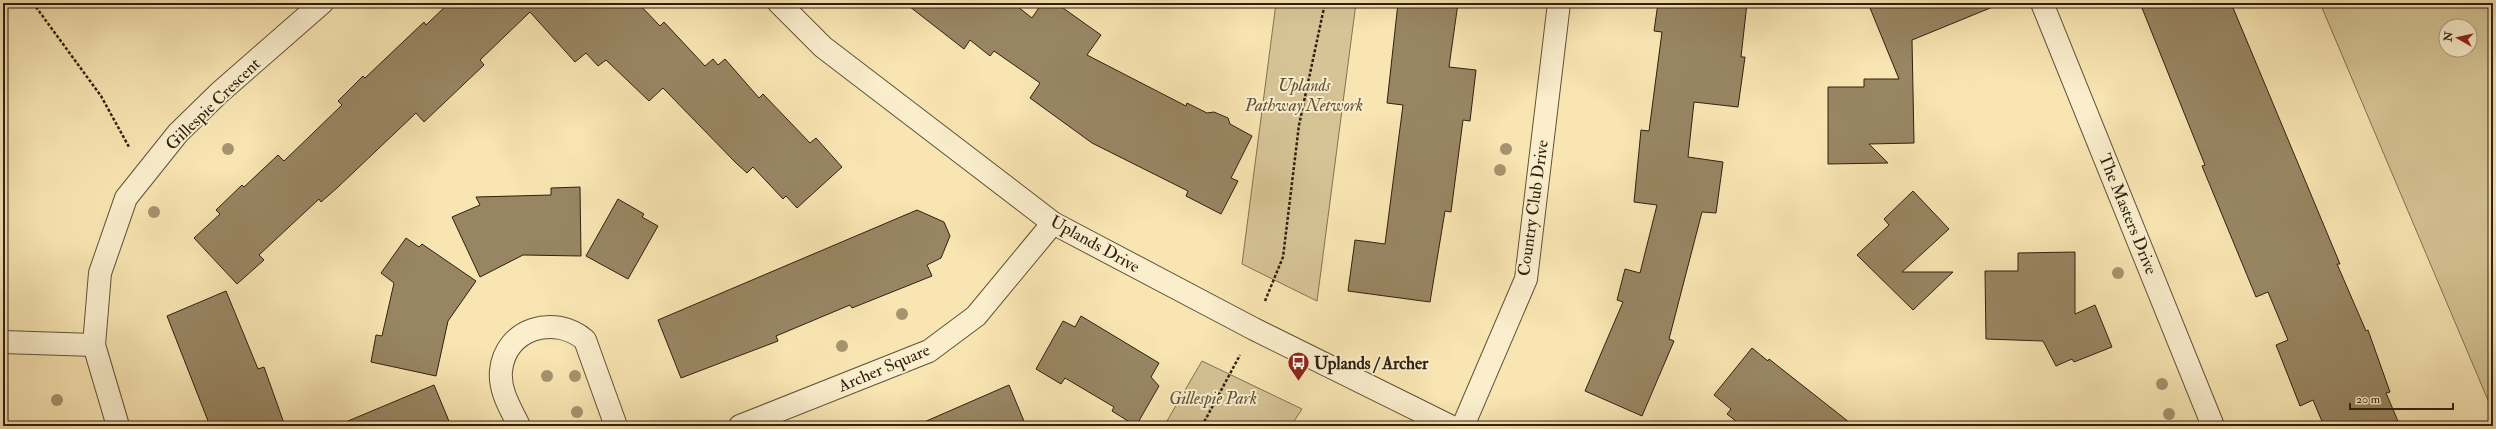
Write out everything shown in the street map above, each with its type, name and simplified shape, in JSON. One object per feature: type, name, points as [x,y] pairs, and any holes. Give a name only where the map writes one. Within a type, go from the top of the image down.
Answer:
[{"type":"street","name":"Gillespie Crescent","points":[[118,426],[94,345],[100,273],[126,198],[178,133],[219,93],[322,3]]},
{"type":"street","name":"Uplands Drive","points":[[778,3],[823,47],[1053,223],[1254,329],[1450,426]]},
{"type":"street","name":"Country Club Drive","points":[[1463,426],[1526,279],[1559,3]]},
{"type":"street","name":"The Masters Drive","points":[[2042,3],[2213,426]]},
{"type":"street","name":"Archer Square","points":[[740,426],[929,351],[976,316],[1053,223]]},
{"type":"street","points":[[519,426],[502,391],[501,371],[505,357],[513,343],[523,332],[543,327],[574,331],[585,340],[616,426]]},
{"type":"street","points":[[3,342],[94,345]]},
{"type":"path","points":[[33,3],[101,96],[144,176]]},
{"type":"path","points":[[1202,426],[1254,329],[1283,257],[1299,125],[1325,3]]},
{"type":"green space","name":"Uplands Pathway Network","points":[[1276,3],[1356,3],[1317,301],[1242,264]]},
{"type":"green space","points":[[2320,3],[2493,3],[2493,412]]},
{"type":"green space","name":"Gillespie Park","points":[[1202,361],[1302,409],[1291,426],[1164,426]]},
{"type":"building","points":[[449,3],[638,3],[660,26],[664,22],[705,66],[713,59],[718,65],[725,59],[759,98],[763,94],[810,143],[816,138],[842,167],[797,208],[786,196],[783,199],[753,167],[747,173],[663,88],[649,101],[606,60],[598,66],[586,53],[575,62],[530,12],[480,60],[484,65],[424,122],[416,113],[337,188],[321,202],[319,199],[259,255],[264,260],[237,284],[194,238],[220,214],[216,210],[242,185],[244,187],[278,155],[284,161],[342,105],[338,101],[363,76],[365,78],[424,22],[426,25]]},
{"type":"building","points":[[905,3],[1013,3],[1032,18],[1042,3],[1056,3],[1101,35],[1087,55],[1186,106],[1187,103],[1207,113],[1214,112],[1228,118],[1230,124],[1252,136],[1231,178],[1238,181],[1221,214],[1186,196],[1188,191],[1092,143],[1030,98],[1040,83],[994,51],[990,56],[970,40],[964,49]]},
{"type":"building","points":[[1398,3],[1458,3],[1449,67],[1476,70],[1470,121],[1463,120],[1451,212],[1445,211],[1430,302],[1348,291],[1355,240],[1385,244],[1403,105],[1387,103]]},
{"type":"building","points":[[1658,3],[1747,3],[1741,57],[1745,57],[1738,107],[1694,102],[1688,157],[1723,162],[1716,213],[1702,212],[1669,339],[1674,341],[1642,416],[1585,391],[1623,302],[1617,300],[1625,269],[1640,273],[1657,205],[1634,202],[1641,130],[1649,131],[1662,32],[1654,31]]},
{"type":"building","points":[[1868,3],[2000,4],[1912,40],[1914,143],[1869,144],[1888,163],[1828,164],[1828,87],[1864,87],[1864,79],[1899,79]]},
{"type":"building","points":[[2140,3],[2231,3],[2340,264],[2337,264],[2366,331],[2368,330],[2390,392],[2386,393],[2400,426],[2324,426],[2313,400],[2300,406],[2276,345],[2288,340],[2268,292],[2256,297],[2202,166],[2205,165]]},
{"type":"building","points":[[580,187],[581,256],[523,255],[480,277],[452,217],[480,205],[476,197],[551,195],[551,188]]},
{"type":"building","points":[[1913,191],[1949,229],[1902,272],[1953,272],[1913,310],[1857,255],[1889,225],[1884,219]]},
{"type":"building","points":[[618,199],[644,214],[642,217],[658,226],[628,279],[586,256]]},
{"type":"building","points":[[917,210],[944,222],[950,236],[941,258],[927,265],[932,276],[852,308],[850,305],[776,336],[778,341],[681,378],[658,320]]},
{"type":"building","points":[[406,238],[419,247],[422,244],[476,281],[448,321],[436,376],[371,362],[376,335],[382,336],[394,283],[381,273]]},
{"type":"building","points":[[2075,252],[2075,314],[2095,305],[2112,347],[2074,362],[2072,359],[2056,366],[2043,341],[1986,339],[1985,271],[2018,271],[2018,253]]},
{"type":"building","points":[[226,291],[258,369],[264,367],[285,426],[210,426],[167,316]]},
{"type":"building","points":[[1081,316],[1159,363],[1151,377],[1159,386],[1136,426],[1112,411],[1114,407],[1065,378],[1061,384],[1036,369],[1063,321],[1075,327]]},
{"type":"building","points":[[1752,348],[1768,361],[1769,359],[1854,426],[1742,426],[1727,414],[1731,409],[1714,395]]},
{"type":"building","points":[[434,385],[451,426],[336,426]]},
{"type":"building","points":[[1009,385],[1026,426],[915,426]]},
{"type":"place","name":"Uplands / Archer","points":[[1298,382]]}]
